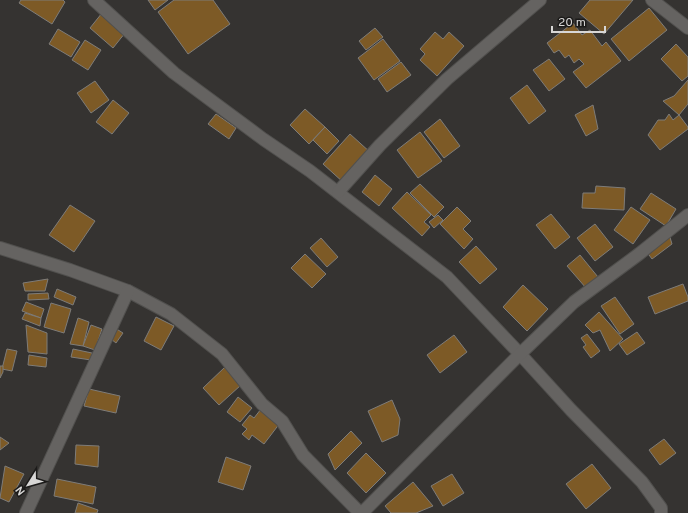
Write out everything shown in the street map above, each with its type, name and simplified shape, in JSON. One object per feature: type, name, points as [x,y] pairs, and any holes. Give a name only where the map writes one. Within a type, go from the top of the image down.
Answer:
[{"type":"street","points":[[94,0],[174,73],[263,139],[310,171],[447,277],[571,410],[642,482],[661,508],[661,513]]},
{"type":"street","points":[[338,192],[380,145],[447,79],[540,0]]},
{"type":"street","points":[[652,0],[688,28]]},
{"type":"street","points":[[0,248],[70,270],[128,291],[171,314],[222,354],[262,404],[282,421],[304,455],[361,513],[574,302],[639,254],[688,215]]},
{"type":"street","points":[[26,513],[128,291]]},
{"type":"building","points":[[21,0],[63,0],[65,2],[52,24],[19,3]]},
{"type":"building","points":[[148,0],[168,0],[155,10]]},
{"type":"building","points":[[174,0],[213,0],[230,24],[188,54],[158,12]]},
{"type":"building","points":[[590,0],[633,0],[604,34],[579,13]]},
{"type":"building","points":[[649,8],[667,30],[629,61],[611,39]]},
{"type":"building","points":[[102,13],[125,33],[113,48],[90,28]]},
{"type":"building","points":[[573,23],[582,35],[590,30],[602,46],[606,42],[621,61],[586,88],[573,72],[584,64],[579,59],[574,63],[569,55],[565,58],[559,50],[554,53],[547,43]]},
{"type":"building","points":[[375,28],[383,37],[366,50],[359,41]]},
{"type":"building","points":[[58,29],[80,42],[71,57],[49,44]]},
{"type":"building","points":[[435,32],[443,39],[449,32],[464,46],[437,76],[420,60],[425,54],[420,49]]},
{"type":"building","points":[[383,39],[400,61],[374,80],[358,58]]},
{"type":"building","points":[[85,40],[101,50],[88,70],[72,60]]},
{"type":"building","points":[[676,44],[688,57],[688,76],[682,81],[661,59]]},
{"type":"building","points":[[549,59],[565,79],[549,91],[533,70]]},
{"type":"building","points":[[401,62],[411,75],[387,92],[378,79]]},
{"type":"building","points":[[688,80],[688,104],[679,115],[663,101],[674,96]]},
{"type":"building","points":[[95,81],[109,100],[91,113],[77,93]]},
{"type":"building","points":[[527,85],[546,111],[529,124],[510,98]]},
{"type":"building","points":[[113,100],[129,113],[112,134],[96,122]]},
{"type":"building","points":[[593,105],[598,129],[586,136],[575,115]]},
{"type":"building","points":[[305,109],[325,127],[309,144],[290,125]]},
{"type":"building","points":[[216,114],[236,128],[229,139],[208,124]]},
{"type":"building","points":[[669,114],[673,120],[679,115],[688,129],[660,150],[648,135],[658,120],[665,120]]},
{"type":"building","points":[[440,119],[460,146],[444,158],[424,132]]},
{"type":"building","points":[[325,127],[339,141],[327,154],[313,140]]},
{"type":"building","points":[[420,132],[442,161],[418,178],[397,150]]},
{"type":"building","points":[[350,134],[371,153],[344,183],[323,164]]},
{"type":"building","points":[[375,175],[392,189],[379,206],[362,192]]},
{"type":"building","points":[[420,184],[444,207],[434,217],[410,193]]},
{"type":"building","points":[[596,186],[625,188],[624,210],[582,208],[583,193],[595,193]]},
{"type":"building","points":[[407,192],[431,215],[424,222],[430,227],[422,236],[392,208]]},
{"type":"building","points":[[651,193],[676,209],[666,226],[640,209]]},
{"type":"building","points":[[70,205],[95,221],[74,252],[49,235]]},
{"type":"building","points":[[457,207],[471,221],[463,229],[473,239],[464,249],[440,224]]},
{"type":"building","points":[[631,207],[650,220],[633,244],[614,230]]},
{"type":"building","points":[[551,214],[570,237],[555,249],[536,225]]},
{"type":"building","points":[[438,215],[443,220],[434,228],[429,222]]},
{"type":"building","points":[[595,224],[613,247],[595,261],[577,238]]},
{"type":"building","points":[[669,234],[672,244],[652,259],[646,251]]},
{"type":"building","points":[[321,238],[338,257],[327,267],[310,248]]},
{"type":"building","points":[[476,246],[497,269],[480,284],[459,262]]},
{"type":"building","points":[[305,254],[326,274],[312,288],[291,268]]},
{"type":"building","points":[[580,255],[598,277],[586,288],[567,266]]},
{"type":"building","points":[[48,279],[45,291],[25,291],[23,283]]},
{"type":"building","points":[[683,284],[688,301],[655,314],[648,297]]},
{"type":"building","points":[[523,285],[548,309],[527,331],[503,307]]},
{"type":"building","points":[[57,289],[76,297],[73,305],[54,297]]},
{"type":"building","points":[[48,293],[49,299],[28,300],[28,294]]},
{"type":"building","points":[[615,297],[634,324],[620,334],[601,306]]},
{"type":"building","points":[[26,302],[44,309],[41,318],[22,311]]},
{"type":"building","points":[[51,303],[71,309],[64,333],[44,327]]},
{"type":"building","points":[[599,312],[623,339],[610,351],[600,330],[593,333],[585,325]]},
{"type":"building","points":[[25,313],[41,318],[40,326],[22,319]]},
{"type":"building","points":[[156,317],[174,326],[161,350],[144,341]]},
{"type":"building","points":[[78,318],[89,322],[83,346],[70,344]]},
{"type":"building","points":[[26,325],[47,333],[47,354],[28,352]]},
{"type":"building","points":[[91,325],[102,329],[95,350],[83,346]]},
{"type":"building","points":[[115,328],[123,333],[116,343],[111,339]]},
{"type":"building","points":[[637,332],[645,343],[627,355],[619,344]]},
{"type":"building","points":[[587,334],[600,351],[591,358],[583,347],[586,345],[581,338]]},
{"type":"building","points":[[454,335],[467,352],[440,373],[427,355]]},
{"type":"building","points":[[7,349],[17,351],[12,371],[2,369]]},
{"type":"building","points":[[73,349],[92,353],[91,360],[71,357]]},
{"type":"building","points":[[29,355],[47,358],[46,367],[28,365]]},
{"type":"building","points":[[0,366],[3,366],[3,372],[0,378]]},
{"type":"building","points":[[225,367],[241,385],[219,405],[203,388]]},
{"type":"building","points":[[89,389],[120,396],[116,413],[84,406]]},
{"type":"building","points":[[238,397],[252,408],[240,422],[227,412]]},
{"type":"building","points":[[392,400],[400,419],[398,435],[382,442],[368,411]]},
{"type":"building","points":[[261,409],[280,423],[264,444],[252,435],[249,440],[242,434],[247,429],[242,425],[250,415],[254,418]]},
{"type":"building","points":[[351,431],[362,443],[335,470],[328,454]]},
{"type":"building","points":[[0,437],[9,443],[0,450]]},
{"type":"building","points":[[664,439],[676,453],[660,465],[649,450]]},
{"type":"building","points":[[76,445],[99,446],[98,467],[75,464]]},
{"type":"building","points":[[366,453],[386,473],[366,493],[347,473]]},
{"type":"building","points":[[226,457],[251,466],[243,490],[218,482]]},
{"type":"building","points":[[592,464],[611,488],[586,509],[566,484]]},
{"type":"building","points":[[5,466],[24,474],[9,502],[0,498]]},
{"type":"building","points":[[452,474],[464,493],[443,506],[431,486]]},
{"type":"building","points":[[57,479],[96,487],[93,504],[54,496]]},
{"type":"building","points":[[413,482],[433,506],[416,513],[391,513],[385,506]]},
{"type":"building","points":[[78,503],[98,510],[97,513],[75,513]]}]
